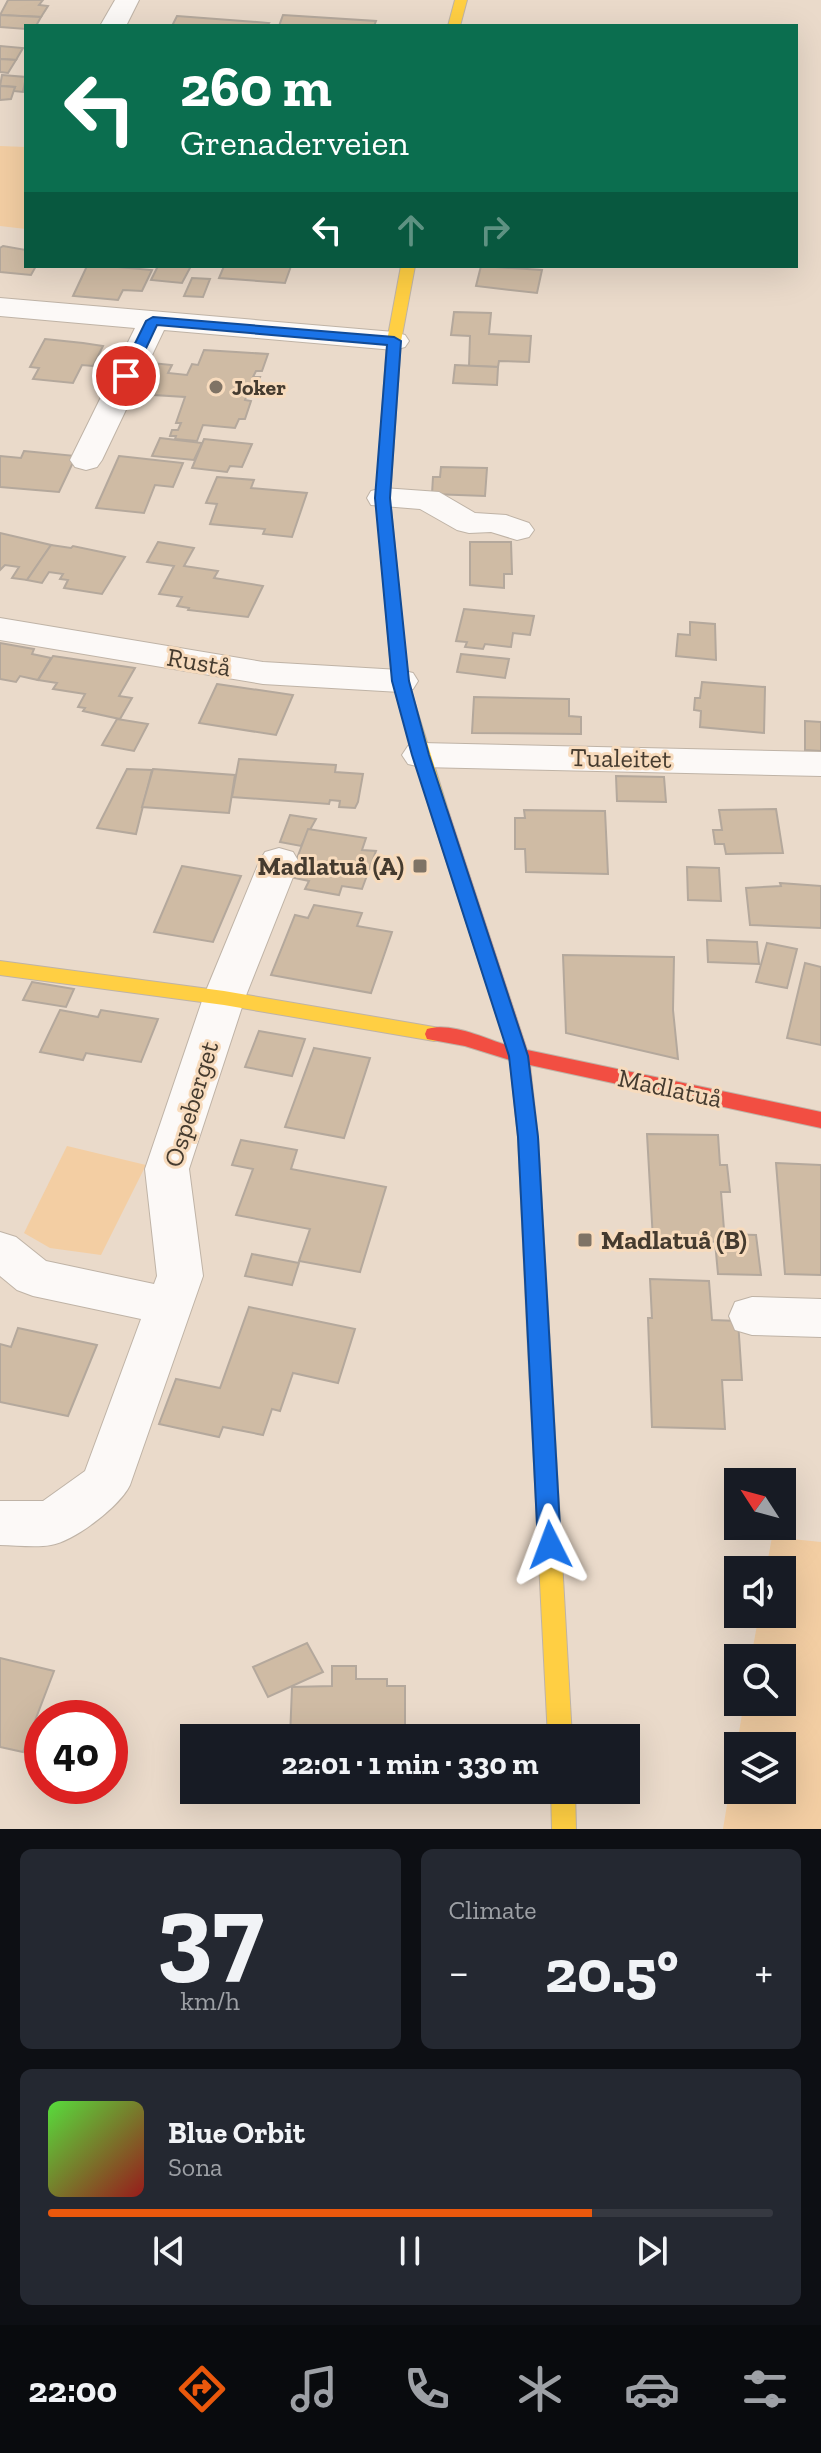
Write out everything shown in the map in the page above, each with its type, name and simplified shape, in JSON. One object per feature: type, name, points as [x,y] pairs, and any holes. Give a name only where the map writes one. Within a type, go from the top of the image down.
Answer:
[{"type":"street","points":[[114,24],[127,0]]},
{"type":"street","points":[[455,24],[461,0]]},
{"type":"street","points":[[408,268],[394,341],[383,498],[400,681],[519,1056],[528,1137],[559,1724]]},
{"type":"street","points":[[0,307],[394,341]]},
{"type":"street","points":[[86,460],[153,321]]},
{"type":"street","points":[[383,498],[427,499],[469,523],[494,522],[517,530]]},
{"type":"street","name":"Rustå","points":[[0,629],[263,673],[400,681]]},
{"type":"street","name":"Tualeitet","points":[[421,755],[821,764]]},
{"type":"street","name":"Ospeberget","points":[[0,1523],[51,1523],[105,1485],[180,1276],[167,1169],[224,998],[279,862]]},
{"type":"street","points":[[0,968],[224,998],[465,1039],[519,1056]]},
{"type":"street","name":"Madlatuå","points":[[519,1056],[821,1120]]},
{"type":"street","points":[[0,1250],[33,1277],[170,1306]]},
{"type":"street","points":[[752,1316],[821,1318]]},
{"type":"street","points":[[563,1804],[564,1829]]},
{"type":"shaded area","points":[[0,146],[24,147],[24,229],[0,226]]},
{"type":"shaded area","points":[[67,1146],[146,1165],[101,1255],[50,1248],[24,1233]]},
{"type":"shaded area","points":[[771,1540],[821,1542],[821,1829],[723,1829],[727,1804],[796,1804],[796,1732],[739,1732],[742,1716],[796,1716],[796,1644],[754,1644],[756,1628],[796,1628],[796,1556],[769,1556]]},
{"type":"building","points":[[8,0],[43,0],[39,5],[48,6],[41,17],[0,15]]},
{"type":"building","points":[[0,15],[41,17],[37,24],[24,24],[24,29],[0,27]]},
{"type":"building","points":[[283,15],[376,21],[375,24],[280,24]]},
{"type":"building","points":[[177,16],[269,23],[268,24],[173,24]]},
{"type":"building","points":[[0,46],[23,48],[16,60],[0,59]]},
{"type":"building","points":[[0,59],[16,60],[8,73],[0,72]]},
{"type":"building","points":[[2,75],[24,77],[23,92],[13,91],[15,87],[0,86]]},
{"type":"building","points":[[0,86],[15,87],[11,99],[0,100]]},
{"type":"building","points":[[0,248],[24,250],[24,268],[35,268],[31,275],[0,272]]},
{"type":"building","points":[[86,268],[152,270],[142,291],[123,290],[118,300],[73,296]]},
{"type":"building","points":[[157,268],[190,268],[182,283],[151,280]]},
{"type":"building","points":[[223,268],[290,268],[285,283],[219,278]]},
{"type":"building","points":[[480,268],[542,270],[537,293],[476,286]]},
{"type":"building","points":[[192,278],[210,279],[203,297],[184,296]]},
{"type":"building","points":[[454,312],[491,313],[489,334],[531,336],[529,362],[499,361],[498,367],[469,366],[470,336],[451,335]]},
{"type":"building","points":[[45,339],[103,346],[93,366],[82,365],[73,383],[33,379],[39,368],[30,367]]},
{"type":"building","points":[[204,350],[268,354],[262,371],[256,371],[253,377],[260,377],[253,395],[247,394],[245,400],[251,401],[245,419],[239,419],[235,428],[203,425],[197,441],[175,439],[176,436],[170,436],[181,423],[176,423],[185,397],[154,395],[157,386],[143,385],[152,363],[172,365],[168,373],[187,375],[192,364],[198,365]]},
{"type":"building","points":[[455,365],[498,367],[497,385],[453,383]]},
{"type":"building","points":[[160,438],[202,443],[194,460],[152,456]]},
{"type":"building","points":[[204,439],[252,444],[242,467],[230,466],[227,472],[192,468]]},
{"type":"building","points":[[24,451],[76,456],[59,492],[0,487],[0,456],[21,458]]},
{"type":"building","points":[[119,456],[183,463],[173,487],[155,485],[144,513],[96,508]]},
{"type":"building","points":[[441,467],[487,468],[485,496],[432,494],[433,477],[440,477]]},
{"type":"building","points":[[217,477],[254,480],[251,488],[307,493],[292,537],[263,534],[265,529],[210,524],[217,504],[206,503]]},
{"type":"building","points":[[0,533],[51,545],[27,580],[12,578],[19,567],[5,565],[0,570]]},
{"type":"building","points":[[158,542],[194,548],[184,566],[218,571],[214,578],[263,586],[248,617],[188,610],[177,606],[182,597],[159,594],[174,566],[147,562]]},
{"type":"building","points":[[470,542],[511,542],[512,574],[504,574],[504,588],[470,585]]},
{"type":"building","points":[[51,545],[73,546],[125,557],[102,594],[64,588],[68,580],[60,579],[63,574],[49,572],[42,583],[27,580]]},
{"type":"building","points":[[464,609],[534,616],[530,635],[513,633],[511,647],[485,644],[483,649],[465,647],[467,642],[456,641]]},
{"type":"building","points":[[690,622],[715,624],[716,660],[676,656],[678,634],[690,635]]},
{"type":"building","points":[[0,643],[34,649],[32,654],[51,658],[38,680],[20,676],[16,682],[0,679]]},
{"type":"building","points":[[461,654],[509,659],[505,678],[457,672]]},
{"type":"building","points":[[53,656],[135,668],[119,696],[132,698],[120,719],[83,711],[85,708],[78,707],[85,694],[53,689],[57,683],[38,680]]},
{"type":"building","points":[[702,682],[765,687],[764,733],[700,727],[701,711],[694,710],[695,698],[700,698]]},
{"type":"building","points":[[217,684],[293,695],[276,735],[199,723]]},
{"type":"building","points":[[474,697],[569,699],[569,716],[581,717],[581,734],[472,733]]},
{"type":"building","points":[[117,719],[148,724],[134,751],[102,745]]},
{"type":"building","points":[[805,721],[821,722],[821,751],[805,750]]},
{"type":"building","points":[[239,759],[336,765],[335,772],[363,774],[358,802],[355,808],[339,807],[340,801],[330,800],[329,804],[232,797]]},
{"type":"building","points":[[127,769],[152,770],[136,834],[97,828]]},
{"type":"building","points":[[153,769],[235,775],[229,813],[142,807]]},
{"type":"building","points":[[616,776],[664,777],[666,802],[617,801]]},
{"type":"building","points":[[776,809],[783,853],[726,854],[724,844],[715,844],[713,830],[722,830],[719,810]]},
{"type":"building","points":[[524,810],[605,811],[608,874],[526,872],[525,849],[515,849],[515,818],[525,818]]},
{"type":"building","points":[[290,815],[316,819],[301,846],[280,842]]},
{"type":"building","points":[[308,829],[366,838],[362,850],[376,851],[362,889],[342,886],[339,895],[305,889],[309,881],[290,877]]},
{"type":"building","points":[[182,866],[241,876],[213,942],[154,932]]},
{"type":"building","points":[[687,867],[719,868],[721,901],[688,900]]},
{"type":"building","points":[[780,883],[821,886],[821,928],[750,925],[746,888],[781,886]]},
{"type":"building","points":[[314,905],[362,913],[357,926],[392,932],[371,993],[271,975],[295,915],[308,918]]},
{"type":"building","points":[[707,940],[757,942],[759,964],[708,962]]},
{"type":"building","points":[[767,943],[797,949],[787,988],[756,982]]},
{"type":"building","points":[[563,955],[674,957],[673,1010],[678,1059],[566,1033]]},
{"type":"building","points":[[805,963],[821,967],[821,1045],[787,1038]]},
{"type":"building","points":[[32,982],[74,989],[66,1007],[23,1000]]},
{"type":"building","points":[[60,1010],[98,1017],[101,1010],[158,1019],[141,1062],[86,1053],[83,1060],[40,1052]]},
{"type":"building","points":[[259,1031],[305,1039],[292,1076],[245,1067]]},
{"type":"building","points":[[314,1048],[370,1058],[344,1138],[285,1127]]},
{"type":"building","points":[[647,1134],[718,1135],[720,1165],[727,1165],[730,1192],[721,1192],[725,1242],[653,1240]]},
{"type":"building","points":[[241,1140],[297,1150],[291,1169],[386,1187],[360,1272],[299,1261],[310,1229],[236,1215],[253,1169],[232,1165]]},
{"type":"building","points":[[776,1163],[821,1165],[821,1275],[785,1274]]},
{"type":"building","points":[[724,1234],[756,1235],[761,1275],[718,1274],[715,1242],[725,1242]]},
{"type":"building","points":[[252,1254],[299,1263],[292,1285],[245,1276]]},
{"type":"building","points":[[650,1279],[709,1281],[712,1320],[738,1321],[742,1380],[722,1380],[725,1429],[652,1427],[648,1318],[652,1318]]},
{"type":"building","points":[[249,1307],[355,1329],[338,1383],[293,1373],[280,1411],[272,1409],[263,1435],[223,1427],[219,1437],[159,1424],[176,1379],[220,1388]]},
{"type":"building","points":[[18,1328],[97,1345],[68,1416],[0,1402],[0,1344],[11,1347]]},
{"type":"building","points":[[307,1643],[323,1672],[268,1697],[253,1667]]},
{"type":"building","points":[[0,1658],[54,1671],[43,1700],[24,1700],[23,1752],[0,1747]]},
{"type":"building","points":[[332,1666],[356,1666],[356,1679],[387,1679],[387,1686],[405,1686],[405,1724],[291,1724],[292,1687],[332,1686]]},
{"type":"traffic: slow","points":[[455,24],[461,0]]},
{"type":"traffic: slow","points":[[408,268],[394,341],[383,498],[400,681],[439,810]]},
{"type":"traffic: slow","points":[[0,968],[224,998],[434,1034]]},
{"type":"traffic: slow","points":[[538,1328],[559,1724]]},
{"type":"traffic: slow","points":[[563,1804],[564,1829]]},
{"type":"traffic: jam","points":[[439,810],[519,1056],[528,1137],[538,1328]]},
{"type":"traffic: jam","points":[[434,1034],[465,1039],[519,1056],[821,1120]]},
{"type":"place","name":"Joker","points":[[216,387]]},
{"type":"place","name":"Madlatuå (A)","points":[[420,866]]},
{"type":"place","name":"Madlatuå (B)","points":[[585,1240]]},
{"type":"route","points":[[126,376],[153,321],[394,341],[383,498],[400,653],[400,681],[519,1056],[528,1137],[550,1545]]}]
